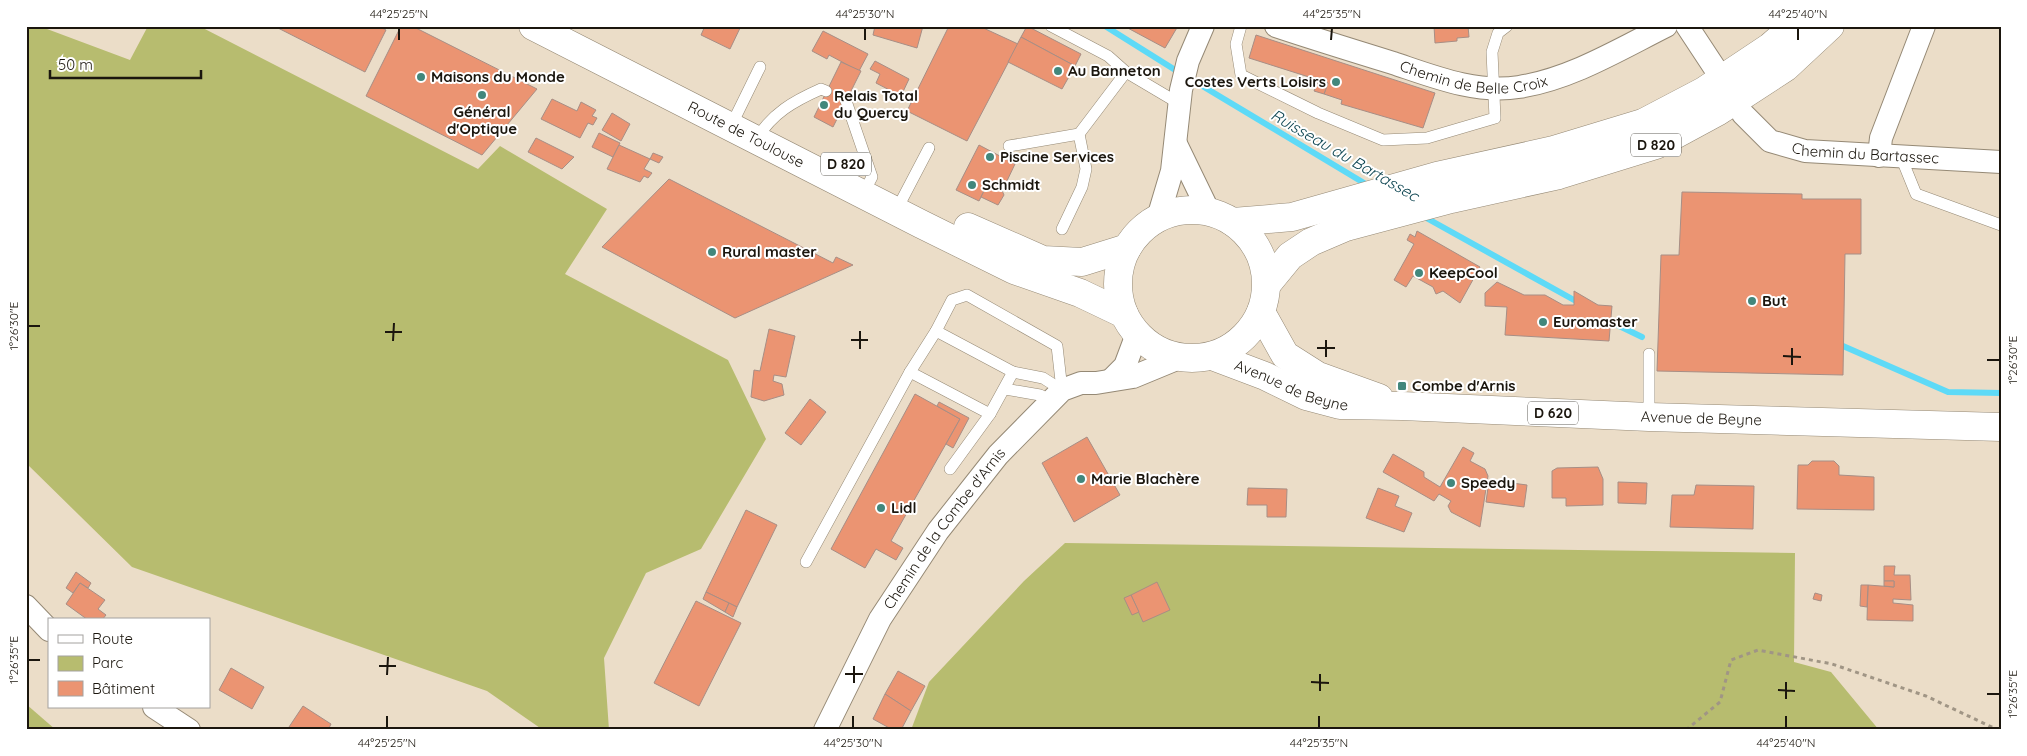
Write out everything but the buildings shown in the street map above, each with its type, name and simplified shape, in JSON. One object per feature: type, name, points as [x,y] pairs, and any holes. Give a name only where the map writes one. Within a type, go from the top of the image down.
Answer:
[{"type":"main road","name":"Route de Toulouse","points":[[533,26],[735,118],[900,202],[1014,270],[1080,293],[1130,324]]},
{"type":"main road","name":"Route de Toulouse","points":[[574,26],[735,118]]},
{"type":"main road","name":"D 820","points":[[1221,217],[1342,215],[1444,188],[1554,150],[1643,123],[1704,91],[1770,47],[1794,26]]},
{"type":"main road","name":"D 820","points":[[1444,188],[1559,175],[1656,145],[1717,112],[1786,67],[1830,26]]},
{"type":"main road","name":"Route de Toulouse","points":[[900,202],[978,232],[1043,260],[1082,262],[1127,248]]},
{"type":"main road","points":[[1192,210],[1221,217],[1251,239],[1263,260],[1267,284],[1262,312],[1233,347],[1212,356],[1196,359],[1179,358],[1163,353],[1149,345],[1130,324],[1118,292],[1120,270],[1127,248],[1140,231],[1158,218],[1174,212],[1192,210]]},
{"type":"main road","name":"D 820","points":[[1267,284],[1290,256],[1311,242],[1342,215]]},
{"type":"main road","name":"Avenue de Beyne","points":[[1262,312],[1285,355],[1318,376],[1402,406]]},
{"type":"main road","name":"Avenue de Beyne","points":[[1212,356],[1265,376],[1306,396],[1340,405],[1649,417],[2001,427]]},
{"type":"street","points":[[1158,218],[1172,170],[1180,97],[1188,61],[1203,26]]},
{"type":"street","name":"Chemin de Belle Croix","points":[[1276,26],[1451,82],[1494,88],[1517,87],[1542,82],[1594,62],[1666,26]]},
{"type":"street","points":[[1686,26],[1716,70]]},
{"type":"street","points":[[1879,156],[1881,138],[1924,26]]},
{"type":"street","name":"Chemin du Bartassec","points":[[1743,114],[1770,140],[1805,151],[2001,162]]},
{"type":"street","points":[[1176,144],[1221,217]]},
{"type":"street","points":[[1111,380],[1124,366],[1130,324]]},
{"type":"street","name":"Chemin de la Combe d'Arnis","points":[[825,730],[880,619],[938,531],[998,454],[1056,395],[1081,383],[1133,377],[1179,358]]},
{"type":"street","points":[[26,606],[48,629]]},
{"type":"street","points":[[156,708],[189,730]]},
{"type":"lane","points":[[1051,26],[1108,56],[1126,72],[1180,97]]},
{"type":"lane","points":[[1241,26],[1236,44],[1241,75],[1318,113],[1383,140],[1427,138],[1495,118],[1492,52],[1498,33],[1507,26]]},
{"type":"lane","points":[[735,118],[760,67]]},
{"type":"lane","points":[[1010,146],[1079,134],[1126,72]]},
{"type":"lane","points":[[761,131],[795,100],[821,89],[826,91]]},
{"type":"lane","points":[[846,101],[868,186]]},
{"type":"lane","points":[[1062,229],[1082,187],[1086,169],[1079,134]]},
{"type":"lane","points":[[900,202],[929,148]]},
{"type":"lane","points":[[1902,157],[1916,194],[2001,225]]},
{"type":"lane","points":[[806,562],[910,372],[936,332],[952,300],[967,295],[1057,346],[1056,395]]},
{"type":"lane","points":[[936,332],[1013,372],[1043,378],[1056,395]]},
{"type":"lane","points":[[1649,354],[1649,417]]},
{"type":"lane","points":[[910,372],[990,414]]},
{"type":"lane","points":[[950,469],[990,414],[1013,372]]},
{"type":"lane","points":[[1004,389],[1040,395],[1056,395]]},
{"type":"path","points":[[1686,730],[1720,702],[1730,660],[1758,650],[1832,664],[1926,696],[1998,730]]},
{"type":"green space","points":[[26,26],[39,26],[130,60],[148,26],[199,26],[478,169],[500,146],[607,209],[565,274],[728,360],[766,439],[701,549],[646,573],[604,658],[609,730],[543,730],[487,691],[132,567],[26,463]]},
{"type":"green space","points":[[1065,543],[1795,553],[1794,662],[1831,672],[1879,730],[911,730],[929,682],[1024,581]]},
{"type":"green space","points":[[26,704],[56,730],[26,730]]},
{"type":"waterway","name":"Ruisseau du Bartassec","points":[[1105,26],[1180,73]]},
{"type":"waterway","name":"Ruisseau du Bartassec","points":[[1189,78],[1369,186]]},
{"type":"waterway","name":"Ruisseau du Bartassec","points":[[1421,215],[1574,300]]},
{"type":"waterway","name":"Ruisseau du Bartassec","points":[[1611,322],[1642,337]]},
{"type":"waterway","name":"Ruisseau du Bartassec","points":[[1843,346],[1948,392],[2001,393]]},
{"type":"place","name":"Au Banneton","points":[[1058,71]]},
{"type":"place","name":"Maisons du Monde","points":[[421,77]]},
{"type":"place","name":"Costes Verts Loisirs","points":[[1336,82]]},
{"type":"place","name":"Général d'Optique","points":[[482,95]]},
{"type":"place","name":"Relais Total du Quercy","points":[[824,105]]},
{"type":"place","name":"Piscine Services","points":[[990,157]]},
{"type":"place","name":"Schmidt","points":[[972,185]]},
{"type":"place","name":"Rural master","points":[[712,252]]},
{"type":"place","name":"KeepCool","points":[[1419,273]]},
{"type":"place","name":"But","points":[[1752,301]]},
{"type":"place","name":"Euromaster","points":[[1543,322]]},
{"type":"place","name":"Combe d'Arnis","points":[[1402,386]]},
{"type":"place","name":"Marie Blachère","points":[[1081,479]]},
{"type":"place","name":"Speedy","points":[[1451,483]]},
{"type":"place","name":"Lidl","points":[[881,508]]}]
